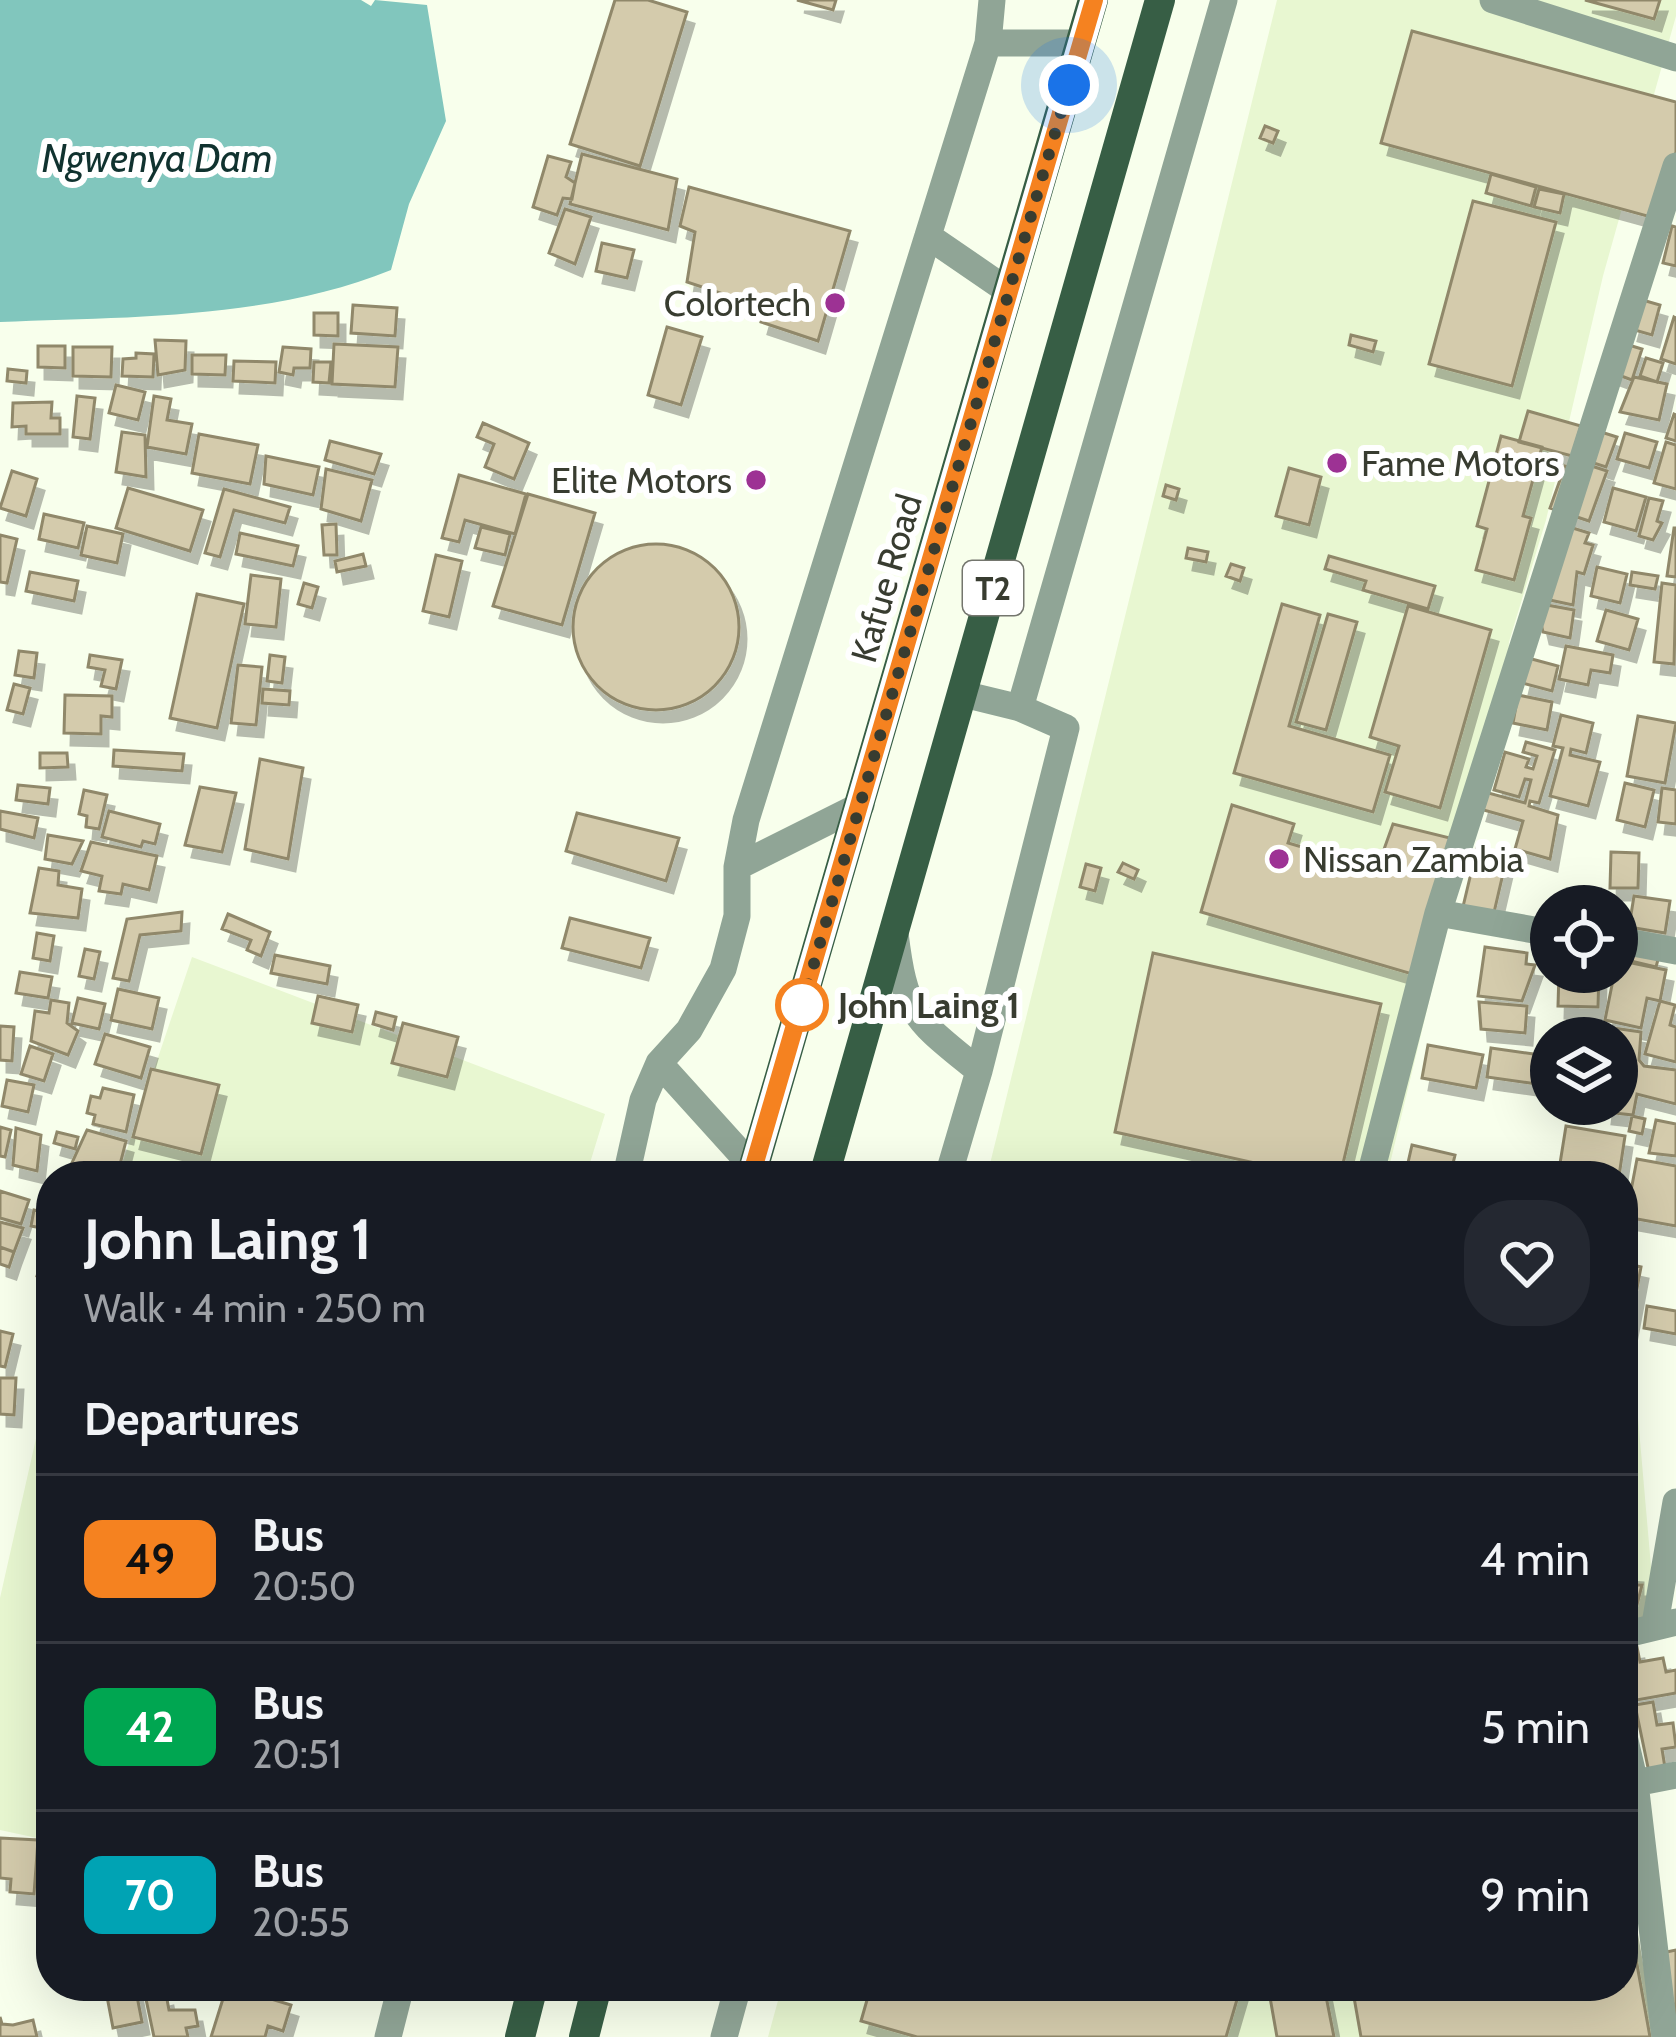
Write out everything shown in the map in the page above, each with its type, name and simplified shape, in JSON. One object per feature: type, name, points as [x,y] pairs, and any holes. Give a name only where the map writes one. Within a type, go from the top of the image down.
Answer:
[{"type":"main road","name":"Kafue Road","points":[[755,1161],[1094,0]]},
{"type":"main road","name":"T2","points":[[828,1161],[1160,0]]},
{"type":"main road","points":[[520,2037],[529,2001]]},
{"type":"main road","points":[[584,2037],[593,2001]]},
{"type":"street","points":[[629,1161],[643,1100],[658,1063],[688,1030],[723,969],[737,916],[737,867],[808,611],[988,43],[992,0]]},
{"type":"street","points":[[1020,708],[1224,0]]},
{"type":"street","points":[[1493,0],[1676,58]]},
{"type":"street","points":[[988,43],[1081,44]]},
{"type":"street","points":[[1374,1161],[1438,913],[1676,166]]},
{"type":"street","points":[[928,236],[1008,291]]},
{"type":"street","points":[[952,1161],[1066,728],[1020,708],[963,694]]},
{"type":"street","points":[[737,867],[861,805]]},
{"type":"street","points":[[1438,913],[1530,929]]},
{"type":"street","points":[[895,929],[900,974],[916,1019],[979,1071]]},
{"type":"street","points":[[1638,944],[1676,951]]},
{"type":"street","points":[[658,1063],[743,1161]]},
{"type":"street","points":[[1666,1623],[1676,1502]]},
{"type":"street","points":[[1638,1783],[1676,1775]]},
{"type":"street","points":[[1638,1799],[1665,1935],[1665,2037]]},
{"type":"street","points":[[388,2037],[397,2001]]},
{"type":"street","points":[[724,2037],[734,2001]]},
{"type":"shaded area","points":[[1277,0],[1676,0],[1676,16],[1603,276],[1546,520],[1509,642],[1507,677],[1391,1161],[991,1161]]},
{"type":"shaded area","points":[[192,957],[605,1114],[591,1161],[123,1161]]},
{"type":"shaded area","points":[[1638,1417],[1654,1601],[1638,1624]]},
{"type":"shaded area","points":[[36,1438],[36,1838],[0,1830],[0,1598]]},
{"type":"shaded area","points":[[1638,1934],[1655,2037],[768,2037],[778,2001],[1638,2001]]},
{"type":"water","name":"Ngwenya Dam","points":[[0,0],[361,0],[371,6],[375,0],[427,5],[446,121],[409,204],[391,270],[345,286],[248,307],[0,322]]},
{"type":"building","points":[[615,0],[648,0],[687,12],[640,166],[570,144]]},
{"type":"building","points":[[797,0],[836,0],[833,10]]},
{"type":"building","points":[[1585,0],[1660,0],[1654,19]]},
{"type":"building","points":[[1412,31],[1676,102],[1676,152],[1658,219],[1381,143]]},
{"type":"building","points":[[1265,126],[1278,131],[1273,143],[1260,138]]},
{"type":"building","points":[[582,154],[677,179],[668,230],[570,204]]},
{"type":"building","points":[[548,156],[571,162],[566,177],[575,183],[572,199],[563,198],[557,215],[533,207]]},
{"type":"building","points":[[1491,174],[1536,187],[1531,206],[1486,193]]},
{"type":"building","points":[[689,187],[850,231],[818,341],[761,322],[765,308],[687,282],[695,232],[680,226]]},
{"type":"building","points":[[1539,189],[1564,194],[1560,213],[1534,207]]},
{"type":"building","points":[[1473,201],[1556,222],[1512,386],[1429,364]]},
{"type":"building","points":[[565,209],[591,217],[575,264],[549,253]]},
{"type":"building","points":[[1672,226],[1676,227],[1676,266],[1663,263]]},
{"type":"building","points":[[602,243],[634,250],[627,278],[596,271]]},
{"type":"building","points":[[1639,299],[1660,305],[1652,335],[1631,329]]},
{"type":"building","points":[[353,305],[397,308],[395,336],[351,333]]},
{"type":"building","points":[[314,313],[338,313],[338,336],[314,335]]},
{"type":"building","points":[[1676,318],[1676,364],[1661,359]]},
{"type":"building","points":[[667,327],[702,337],[681,405],[648,395]]},
{"type":"building","points":[[1351,335],[1376,341],[1373,352],[1349,345]]},
{"type":"building","points":[[155,340],[186,341],[185,370],[158,375]]},
{"type":"building","points":[[1622,343],[1642,349],[1632,380],[1613,373]]},
{"type":"building","points":[[334,344],[398,347],[395,387],[332,384]]},
{"type":"building","points":[[38,346],[65,346],[65,368],[38,367]]},
{"type":"building","points":[[73,347],[112,347],[111,377],[73,376]]},
{"type":"building","points":[[283,347],[311,349],[310,368],[294,368],[293,375],[279,372]]},
{"type":"building","points":[[136,353],[154,354],[153,377],[122,376],[123,359],[136,358]]},
{"type":"building","points":[[192,355],[226,355],[225,375],[192,374]]},
{"type":"building","points":[[1646,358],[1663,363],[1657,382],[1640,376]]},
{"type":"building","points":[[234,361],[276,362],[275,383],[233,381]]},
{"type":"building","points":[[314,362],[331,362],[329,383],[313,382]]},
{"type":"building","points":[[8,369],[27,371],[26,383],[7,381]]},
{"type":"building","points":[[1634,377],[1667,384],[1659,420],[1620,412]]},
{"type":"building","points":[[116,385],[145,392],[138,420],[109,413]]},
{"type":"building","points":[[77,396],[95,398],[90,439],[73,437]]},
{"type":"building","points":[[154,396],[171,399],[167,420],[192,424],[186,454],[147,447]]},
{"type":"building","points":[[52,402],[51,418],[60,418],[60,434],[26,434],[26,426],[12,427],[13,403]]},
{"type":"building","points":[[1528,411],[1581,426],[1572,456],[1519,442]]},
{"type":"building","points":[[1676,415],[1676,441],[1666,438]]},
{"type":"building","points":[[483,423],[529,443],[514,479],[485,467],[494,444],[477,437]]},
{"type":"building","points":[[1585,427],[1617,437],[1606,467],[1575,457]]},
{"type":"building","points":[[122,432],[145,435],[146,477],[116,472]]},
{"type":"building","points":[[1625,433],[1657,442],[1649,468],[1617,459]]},
{"type":"building","points":[[199,434],[258,445],[250,484],[192,473]]},
{"type":"building","points":[[1501,436],[1542,447],[1523,516],[1531,518],[1514,580],[1476,570],[1487,529],[1477,526]]},
{"type":"building","points":[[330,441],[381,454],[374,474],[325,460]]},
{"type":"building","points":[[1666,442],[1676,445],[1676,489],[1654,483]]},
{"type":"building","points":[[266,456],[319,467],[313,495],[264,484]]},
{"type":"building","points":[[1573,460],[1607,471],[1589,521],[1550,508],[1565,466],[1570,467]]},
{"type":"building","points":[[1289,468],[1321,477],[1309,525],[1276,516]]},
{"type":"building","points":[[326,469],[372,480],[361,521],[321,509]]},
{"type":"building","points":[[12,471],[37,479],[26,516],[0,508]]},
{"type":"building","points":[[459,475],[526,494],[515,534],[465,520],[459,542],[442,538]]},
{"type":"building","points":[[1166,485],[1179,489],[1176,500],[1163,496]]},
{"type":"building","points":[[128,488],[203,510],[190,551],[116,528]]},
{"type":"building","points":[[1613,488],[1646,497],[1636,531],[1604,522]]},
{"type":"building","points":[[224,489],[290,507],[285,523],[234,510],[220,557],[205,553]]},
{"type":"building","points":[[528,494],[595,513],[562,625],[493,606]]},
{"type":"building","points":[[1649,498],[1663,501],[1657,521],[1662,523],[1653,540],[1639,536]]},
{"type":"building","points":[[44,514],[84,523],[78,548],[39,539]]},
{"type":"building","points":[[1553,522],[1589,533],[1585,543],[1593,545],[1584,574],[1577,572],[1573,605],[1531,596]]},
{"type":"building","points":[[336,524],[337,555],[324,555],[322,525]]},
{"type":"building","points":[[87,526],[123,534],[117,563],[81,555]]},
{"type":"building","points":[[481,527],[510,534],[505,555],[475,548]]},
{"type":"building","points":[[1676,528],[1676,577],[1667,576]]},
{"type":"building","points":[[240,533],[298,546],[293,566],[236,554]]},
{"type":"building","points":[[0,535],[17,539],[7,583],[0,582]]},
{"type":"building","points":[[656,544],[688,550],[715,568],[733,595],[739,627],[733,659],[715,686],[688,704],[656,710],[624,704],[597,686],[579,659],[573,627],[579,595],[597,568],[624,550]]},
{"type":"building","points":[[1188,548],[1208,552],[1206,562],[1186,558]]},
{"type":"building","points":[[363,554],[366,566],[337,572],[335,561]]},
{"type":"building","points":[[436,555],[462,561],[449,617],[423,611]]},
{"type":"building","points":[[1329,556],[1435,586],[1428,609],[1363,590],[1366,581],[1325,569]]},
{"type":"building","points":[[1231,564],[1244,568],[1240,581],[1226,576]]},
{"type":"building","points":[[1597,567],[1627,574],[1620,603],[1591,596]]},
{"type":"building","points":[[30,572],[78,581],[74,601],[26,591]]},
{"type":"building","points":[[1632,572],[1658,576],[1655,589],[1630,585]]},
{"type":"building","points":[[251,575],[281,579],[276,627],[245,624]]},
{"type":"building","points":[[304,583],[318,587],[312,608],[298,604]]},
{"type":"building","points":[[1662,583],[1676,585],[1674,664],[1654,662]]},
{"type":"building","points":[[197,594],[244,604],[217,728],[170,718]]},
{"type":"building","points":[[1536,603],[1574,610],[1570,638],[1543,632]]},
{"type":"building","points":[[1282,604],[1320,615],[1289,726],[1390,755],[1373,812],[1234,773]]},
{"type":"building","points":[[1408,606],[1491,630],[1440,808],[1385,792],[1399,746],[1370,737]]},
{"type":"building","points":[[1606,610],[1638,619],[1629,650],[1597,641]]},
{"type":"building","points":[[1328,614],[1357,622],[1326,730],[1296,722]]},
{"type":"building","points":[[1566,646],[1613,655],[1610,673],[1591,670],[1588,685],[1559,679]]},
{"type":"building","points":[[19,651],[37,653],[34,678],[15,675]]},
{"type":"building","points":[[90,655],[122,660],[116,689],[101,686],[105,670],[88,667]]},
{"type":"building","points":[[270,655],[285,657],[282,683],[267,681]]},
{"type":"building","points":[[1528,658],[1558,666],[1552,691],[1522,683]]},
{"type":"building","points":[[238,665],[262,667],[256,725],[231,723]]},
{"type":"building","points":[[14,684],[30,688],[23,714],[7,710]]},
{"type":"building","points":[[263,689],[290,691],[289,705],[262,703]]},
{"type":"building","points":[[65,695],[112,696],[112,717],[101,716],[101,734],[64,733]]},
{"type":"building","points":[[1518,695],[1552,702],[1547,730],[1513,723]]},
{"type":"building","points":[[1561,715],[1593,723],[1586,753],[1571,749],[1570,755],[1600,762],[1588,806],[1550,796],[1563,748],[1553,746]]},
{"type":"building","points":[[1638,716],[1676,723],[1665,783],[1627,776]]},
{"type":"building","points":[[1526,742],[1555,750],[1539,803],[1530,801],[1529,806],[1558,815],[1550,859],[1515,849],[1523,821],[1480,809],[1485,792],[1525,803],[1531,780],[1525,779],[1519,797],[1494,790],[1505,752],[1529,759],[1526,767],[1533,769],[1537,756],[1523,752]]},
{"type":"building","points":[[114,750],[184,754],[182,771],[113,766]]},
{"type":"building","points":[[40,753],[67,753],[68,767],[40,768]]},
{"type":"building","points":[[260,759],[303,768],[288,859],[245,849]]},
{"type":"building","points":[[1625,783],[1654,790],[1645,827],[1617,820]]},
{"type":"building","points":[[18,785],[50,788],[48,804],[16,800]]},
{"type":"building","points":[[200,787],[236,793],[222,852],[185,845]]},
{"type":"building","points":[[1662,788],[1676,790],[1676,824],[1658,822]]},
{"type":"building","points":[[84,790],[107,795],[99,829],[86,827],[87,816],[79,814]]},
{"type":"building","points":[[1232,805],[1294,824],[1288,843],[1377,869],[1393,824],[1450,838],[1412,974],[1201,912]]},
{"type":"building","points":[[0,811],[38,818],[34,838],[0,829]]},
{"type":"building","points":[[109,811],[160,824],[155,844],[143,841],[141,847],[102,837]]},
{"type":"building","points":[[577,813],[679,838],[666,881],[566,851]]},
{"type":"building","points":[[48,835],[83,841],[72,864],[45,859]]},
{"type":"building","points":[[91,842],[157,856],[149,890],[123,884],[121,894],[99,891],[102,876],[81,871]]},
{"type":"building","points":[[1477,848],[1497,853],[1495,862],[1505,865],[1492,921],[1461,915]]},
{"type":"building","points":[[1611,852],[1639,853],[1638,888],[1610,885]]},
{"type":"building","points":[[1123,863],[1138,870],[1134,879],[1118,872]]},
{"type":"building","points":[[1086,864],[1101,868],[1095,891],[1080,887]]},
{"type":"building","points":[[39,868],[59,871],[58,885],[82,889],[78,918],[30,913]]},
{"type":"building","points":[[1638,897],[1670,901],[1665,933],[1638,928]]},
{"type":"building","points":[[182,912],[181,931],[140,935],[129,981],[113,978],[127,919]]},
{"type":"building","points":[[228,914],[270,932],[261,956],[247,950],[251,940],[222,929]]},
{"type":"building","points":[[570,918],[650,938],[641,968],[562,948]]},
{"type":"building","points":[[37,933],[54,936],[50,961],[33,958]]},
{"type":"building","points":[[1485,947],[1527,953],[1530,979],[1522,1001],[1478,996]]},
{"type":"building","points":[[85,949],[100,952],[94,979],[79,976]]},
{"type":"building","points":[[1638,951],[1659,956],[1656,967],[1638,963]]},
{"type":"building","points":[[1153,953],[1381,1004],[1344,1161],[1246,1161],[1115,1132]]},
{"type":"building","points":[[275,955],[330,966],[327,984],[271,973]]},
{"type":"building","points":[[1638,964],[1666,970],[1660,1001],[1647,998],[1641,1028],[1638,1017],[1606,1017],[1610,993],[1638,993]]},
{"type":"building","points":[[20,972],[52,977],[48,998],[16,993]]},
{"type":"building","points":[[118,989],[159,998],[152,1029],[111,1020]]},
{"type":"building","points":[[1558,993],[1598,993],[1598,1007],[1558,1006]]},
{"type":"building","points":[[318,996],[358,1005],[352,1032],[312,1023]]},
{"type":"building","points":[[78,998],[105,1004],[99,1029],[72,1023]]},
{"type":"building","points":[[51,1000],[69,1003],[67,1023],[78,1031],[68,1055],[31,1041],[35,1011],[49,1013]]},
{"type":"building","points":[[1660,1001],[1675,1005],[1670,1025],[1676,1027],[1676,1062],[1645,1054]]},
{"type":"building","points":[[1479,1002],[1527,1006],[1525,1033],[1481,1029]]},
{"type":"building","points":[[376,1012],[396,1017],[393,1030],[373,1024]]},
{"type":"building","points":[[403,1023],[458,1037],[447,1077],[392,1063]]},
{"type":"building","points":[[0,1026],[14,1027],[12,1061],[0,1060]]},
{"type":"building","points":[[1638,1032],[1639,1060],[1644,1066],[1676,1070],[1676,1104],[1638,1094]]},
{"type":"building","points":[[105,1034],[150,1047],[141,1078],[95,1064]]},
{"type":"building","points":[[1428,1045],[1483,1055],[1476,1088],[1422,1078]]},
{"type":"building","points":[[30,1046],[53,1054],[44,1081],[21,1074]]},
{"type":"building","points":[[1491,1048],[1530,1053],[1530,1083],[1487,1077]]},
{"type":"building","points":[[151,1069],[219,1085],[201,1154],[133,1137]]},
{"type":"building","points":[[7,1080],[34,1085],[28,1112],[2,1106]]},
{"type":"building","points":[[103,1088],[134,1095],[126,1132],[93,1124],[95,1115],[87,1113],[91,1096],[100,1098]]},
{"type":"building","points":[[1638,1117],[1645,1119],[1642,1134],[1629,1131],[1630,1125],[1638,1125]]},
{"type":"building","points":[[1656,1120],[1676,1124],[1676,1156],[1649,1153]]},
{"type":"building","points":[[1566,1126],[1625,1136],[1621,1161],[1560,1161]]},
{"type":"building","points":[[0,1127],[11,1130],[5,1157],[0,1156]]},
{"type":"building","points":[[16,1128],[41,1135],[36,1171],[13,1165]]},
{"type":"building","points":[[87,1130],[126,1141],[121,1161],[73,1161]]},
{"type":"building","points":[[57,1132],[78,1137],[75,1149],[54,1143]]},
{"type":"building","points":[[1412,1145],[1455,1155],[1454,1161],[1408,1161]]},
{"type":"building","points":[[1637,1161],[1676,1166],[1676,1226],[1638,1219]]},
{"type":"building","points":[[0,1191],[29,1200],[21,1224],[0,1218]]},
{"type":"building","points":[[0,1222],[23,1228],[14,1252],[0,1247]]},
{"type":"building","points":[[0,1247],[14,1252],[9,1267],[0,1264]]},
{"type":"building","points":[[1647,1306],[1676,1311],[1676,1334],[1644,1328]]},
{"type":"building","points":[[0,1331],[13,1334],[5,1367],[0,1366]]},
{"type":"building","points":[[0,1378],[16,1378],[14,1415],[0,1414]]},
{"type":"building","points":[[1638,1652],[1640,1662],[1663,1658],[1666,1672],[1676,1670],[1676,1693],[1638,1700]]},
{"type":"building","points":[[1653,1702],[1657,1725],[1673,1723],[1676,1747],[1662,1749],[1666,1774],[1650,1777],[1638,1704]]},
{"type":"building","points":[[0,1838],[36,1840],[34,1894],[10,1892],[11,1879],[0,1878]]},
{"type":"building","points":[[1676,1950],[1676,2018],[1662,1953]]},
{"type":"building","points":[[1638,1970],[1650,2037],[1361,2037],[1355,2001],[1638,2001]]},
{"type":"building","points":[[108,2001],[138,2001],[142,2022],[113,2028]]},
{"type":"building","points":[[146,2001],[167,2001],[169,2010],[195,2010],[198,2026],[186,2028],[188,2037],[154,2037]]},
{"type":"building","points":[[222,2001],[291,2005],[283,2031],[268,2026],[265,2037],[211,2037]]},
{"type":"building","points":[[867,2001],[1237,2001],[1226,2037],[917,2037],[861,2021]]},
{"type":"building","points":[[1271,2001],[1327,2001],[1334,2037],[1277,2037]]},
{"type":"building","points":[[0,2017],[2,2024],[13,2025],[33,2020],[37,2037],[0,2037]]},
{"type":"bus line","name":"49","points":[[755,1161],[1094,0]]},
{"type":"place","name":"Colortech","points":[[835,303]]},
{"type":"place","name":"Fame Motors","points":[[1337,463]]},
{"type":"place","name":"Elite Motors","points":[[756,480]]},
{"type":"place","name":"Nissan Zambia","points":[[1279,859]]},
{"type":"place","name":"John Laing 1","points":[[802,1005]]},
{"type":"route","points":[[802,1005],[1069,85]]}]
